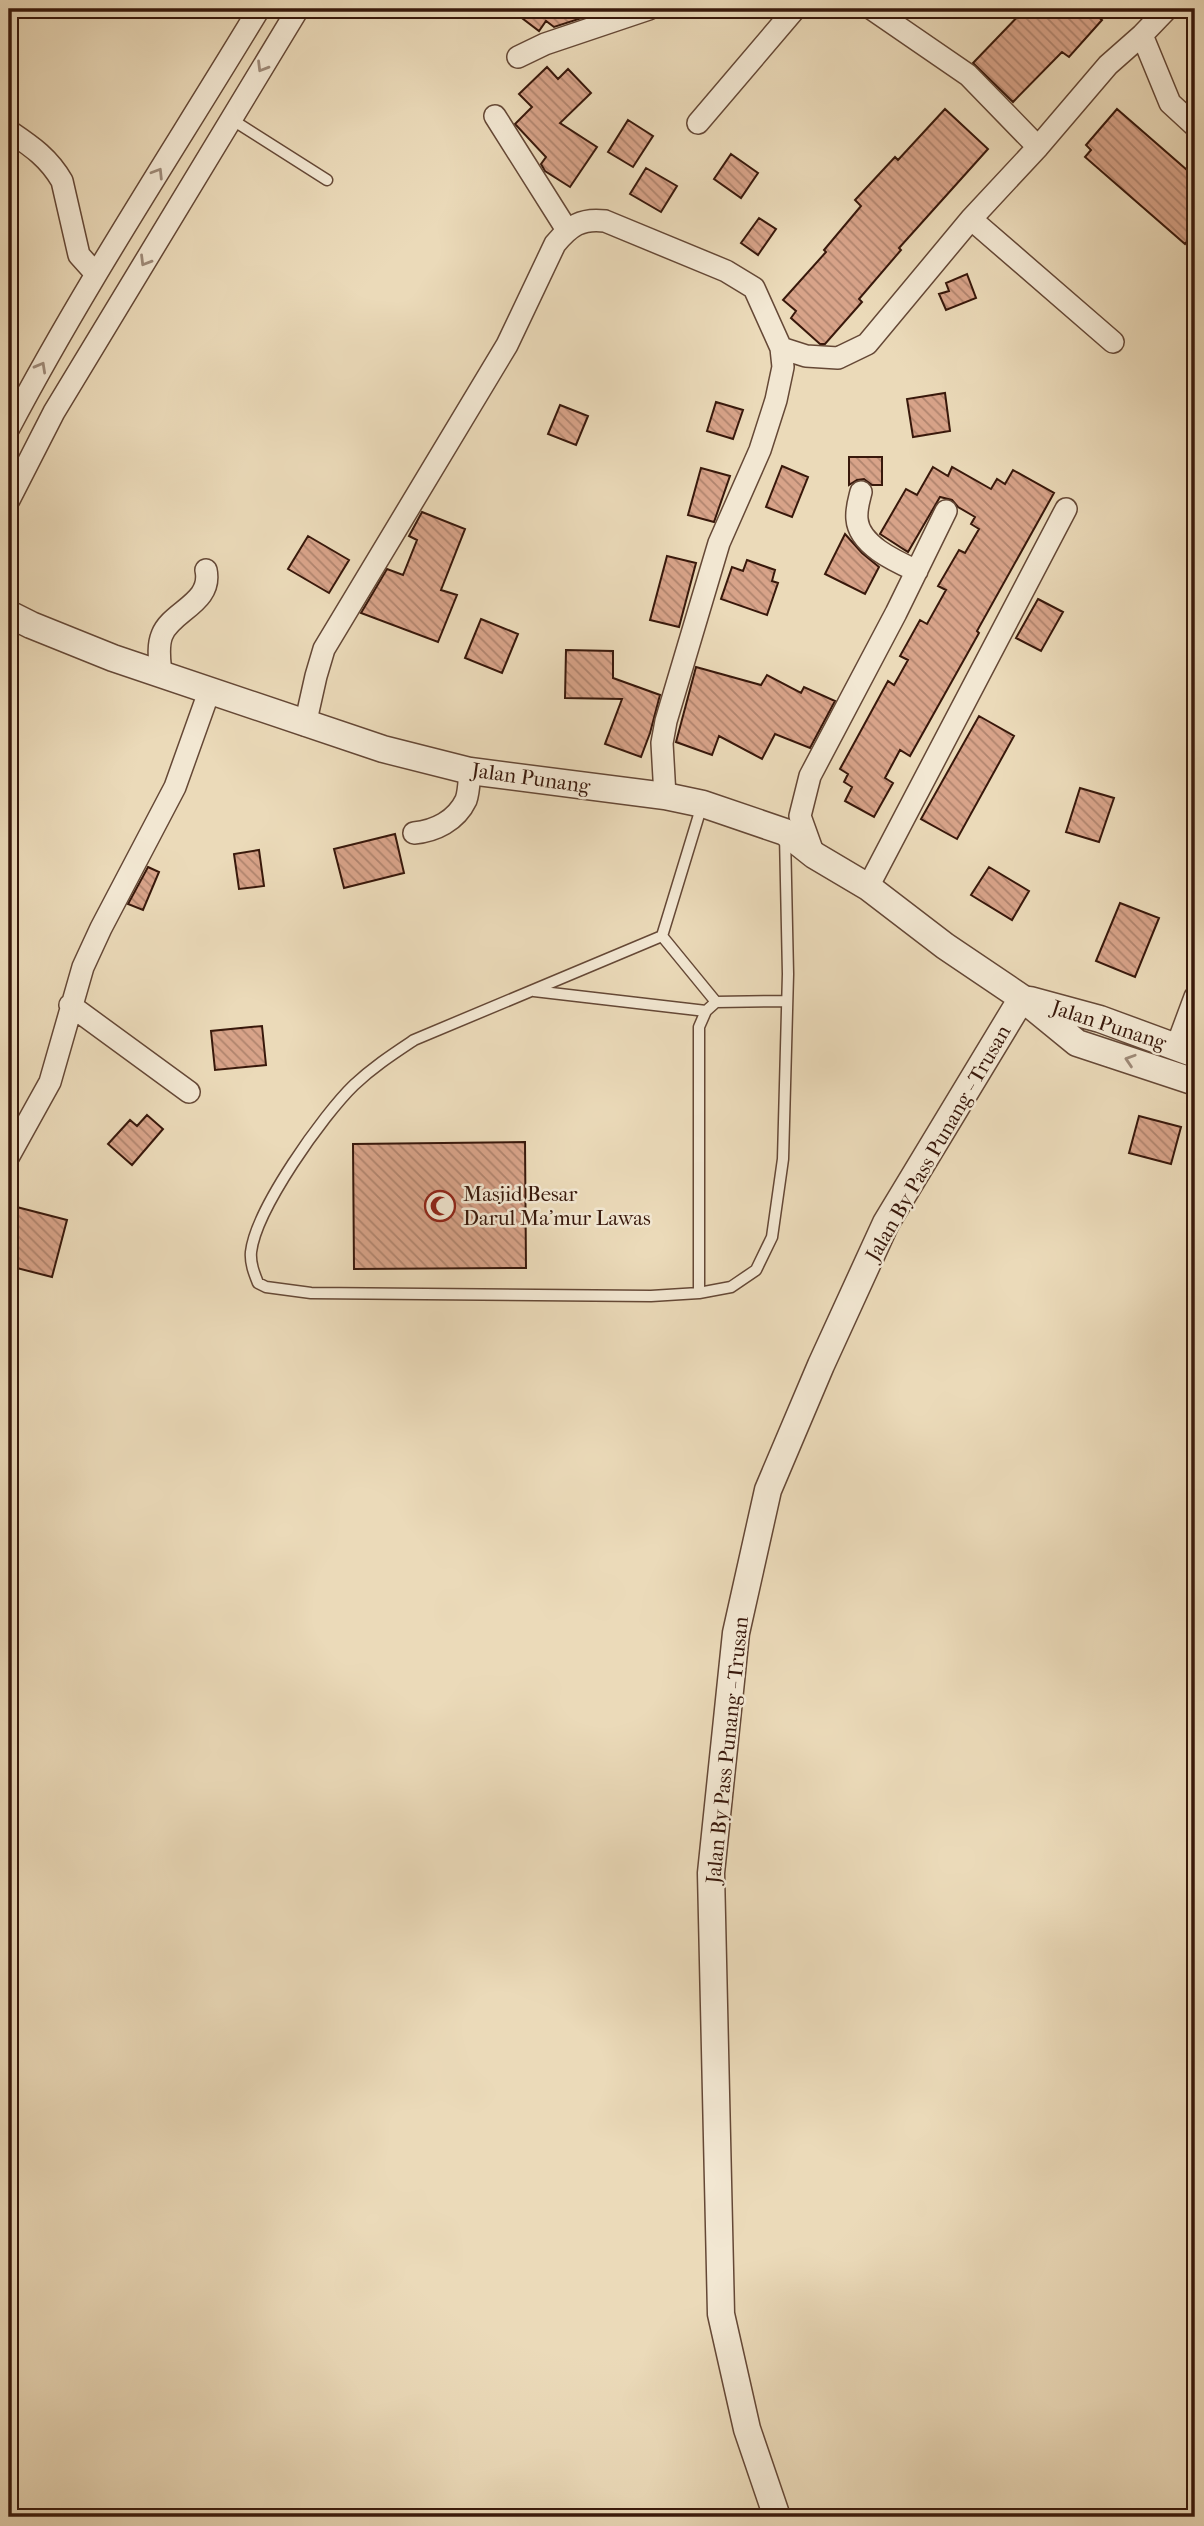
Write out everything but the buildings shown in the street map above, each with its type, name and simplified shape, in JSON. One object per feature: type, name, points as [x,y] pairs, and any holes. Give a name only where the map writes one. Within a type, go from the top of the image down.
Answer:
[{"type":"street","points":[[9,428],[39,370],[96,274],[259,9]]},
{"type":"street","points":[[9,500],[54,412],[298,9]]},
{"type":"street","points":[[519,57],[545,44],[649,9]]},
{"type":"street","points":[[698,123],[794,9]]},
{"type":"street","points":[[872,9],[968,75],[1038,147]]},
{"type":"street","points":[[781,348],[806,356],[838,358],[867,344],[971,219],[1038,147],[1108,65],[1167,9]]},
{"type":"street","points":[[1142,35],[1170,103],[1195,126]]},
{"type":"street","points":[[495,116],[567,230]]},
{"type":"street","points":[[9,131],[40,151],[57,172],[62,181],[79,254],[96,274]]},
{"type":"street","points":[[971,219],[1113,342]]},
{"type":"street","points":[[305,724],[324,649],[507,345],[555,244],[567,230],[579,222],[605,221],[726,271],[754,288],[781,348],[783,367],[760,450],[719,543],[666,721],[662,744],[664,796]]},
{"type":"street","points":[[861,492],[856,520],[861,533],[880,550],[916,571]]},
{"type":"street","points":[[868,887],[1066,509]]},
{"type":"street","points":[[814,855],[800,816],[810,776],[946,511]]},
{"type":"street","points":[[161,674],[159,653],[162,635],[174,619],[192,607],[203,591],[208,577],[206,570]]},
{"type":"street","name":"Jalan Punang","points":[[9,614],[113,658],[383,749],[470,771],[664,796],[703,804],[785,832],[814,855],[868,887],[945,946],[1022,998],[1077,1043],[1195,1082]]},
{"type":"street","points":[[9,1156],[50,1082],[83,967],[175,787],[210,689]]},
{"type":"street","points":[[414,833],[433,831],[449,821],[466,800],[470,771]]},
{"type":"street","points":[[1186,1051],[1195,997]]},
{"type":"street","name":"Jalan Punang","points":[[1022,998],[1100,1019],[1186,1051]]},
{"type":"street","name":"Jalan By Pass Punang - Trusan","points":[[778,2517],[747,2429],[721,2314],[711,1873],[736,1633],[768,1490],[821,1364],[886,1223],[1022,998]]},
{"type":"street","points":[[70,1005],[189,1092]]},
{"type":"lane","points":[[231,119],[327,180]]},
{"type":"lane","points":[[703,804],[662,936],[414,1040],[379,1063],[353,1086],[310,1137],[258,1228],[251,1259],[258,1283],[266,1287],[311,1293],[651,1296],[699,1293],[732,1287],[756,1270],[772,1237],[783,1158],[788,974],[785,832]]},
{"type":"lane","points":[[662,936],[716,1002]]},
{"type":"lane","points":[[533,991],[706,1011]]},
{"type":"lane","points":[[699,1293],[699,1027],[706,1011],[716,1002],[787,1001]]},
{"type":"place","name":"Masjid Besar Darul Ma'mur Lawas","points":[[440,1206]]}]
